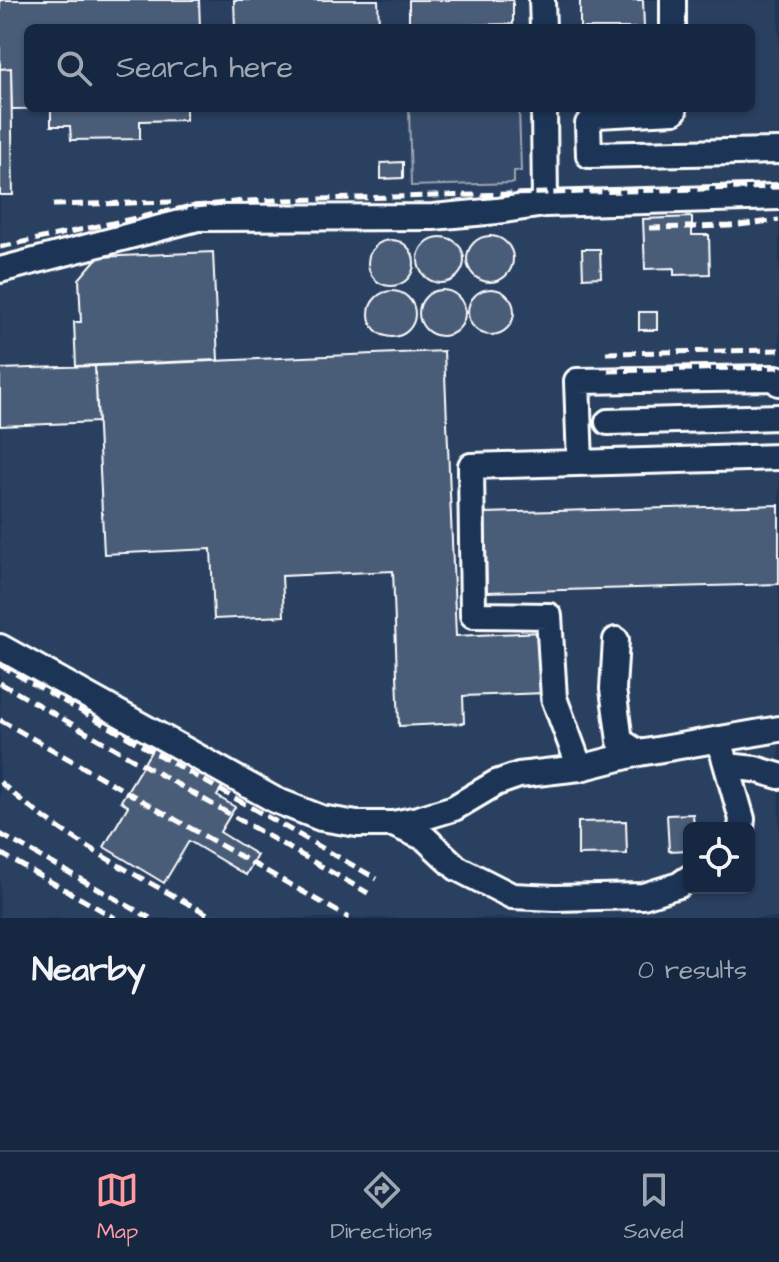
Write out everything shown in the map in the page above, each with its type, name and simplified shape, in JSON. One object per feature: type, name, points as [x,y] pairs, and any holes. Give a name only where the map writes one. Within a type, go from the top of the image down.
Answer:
[{"type":"lane","points":[[542,0],[543,24]]},
{"type":"lane","points":[[673,0],[673,24]]},
{"type":"lane","points":[[544,112],[545,204]]},
{"type":"lane","points":[[655,112],[597,115],[588,124],[589,155],[779,151]]},
{"type":"lane","points":[[0,270],[198,218],[433,217],[545,204],[779,197]]},
{"type":"lane","points":[[580,463],[577,381],[777,378],[779,383]]},
{"type":"lane","points":[[608,422],[779,417]]},
{"type":"lane","points":[[580,768],[554,698],[549,616],[473,615],[471,466],[779,457]]},
{"type":"lane","points":[[616,640],[613,689],[620,741],[639,753]]},
{"type":"lane","points":[[0,647],[275,800],[321,818],[357,824],[393,824],[418,819],[454,808],[496,783],[519,775],[580,768],[639,753],[779,729]]},
{"type":"lane","points":[[719,739],[742,822]]},
{"type":"lane","points":[[727,766],[779,776]]},
{"type":"lane","points":[[393,824],[425,838],[457,868],[512,896],[643,896],[683,882]]},
{"type":"shaded area","points":[[0,0],[779,0],[779,918],[0,918]]},
{"type":"shaded area","points":[[409,112],[519,112],[521,171],[514,171],[514,183],[411,186]]},
{"type":"building","points":[[0,0],[199,0],[200,24],[24,24],[24,109],[12,109],[11,68],[0,69]]},
{"type":"building","points":[[234,0],[378,0],[379,24],[235,24]]},
{"type":"building","points":[[409,0],[513,0],[513,24],[409,24]]},
{"type":"building","points":[[580,0],[643,0],[644,24],[580,24]]},
{"type":"building","points":[[11,68],[13,195],[0,195],[0,69]]},
{"type":"building","points":[[51,112],[186,112],[186,120],[140,121],[140,139],[71,140],[70,126],[51,126]]},
{"type":"building","points":[[403,162],[403,178],[381,179],[381,163]]},
{"type":"building","points":[[692,217],[692,235],[709,235],[710,274],[674,275],[674,268],[645,269],[643,219]]},
{"type":"building","points":[[490,236],[506,243],[513,259],[506,275],[490,282],[474,275],[467,259],[474,243]]},
{"type":"building","points":[[441,237],[457,244],[464,260],[457,276],[441,283],[425,276],[418,260],[425,244]]},
{"type":"building","points":[[391,240],[407,247],[414,263],[407,279],[391,286],[375,279],[368,263],[375,247]]},
{"type":"building","points":[[582,249],[600,249],[601,277],[583,278]]},
{"type":"building","points":[[213,252],[218,360],[76,366],[74,322],[81,322],[79,279],[98,257]]},
{"type":"building","points":[[491,289],[507,296],[514,312],[507,328],[491,335],[475,328],[468,312],[475,296]]},
{"type":"building","points":[[442,290],[458,297],[465,313],[458,329],[442,336],[426,329],[419,313],[426,297]]},
{"type":"building","points":[[392,291],[408,298],[415,314],[408,330],[392,337],[376,330],[369,314],[376,298]]},
{"type":"building","points":[[639,312],[657,312],[657,330],[639,330]]},
{"type":"building","points":[[444,351],[456,636],[543,632],[545,693],[463,696],[464,723],[399,726],[393,571],[282,576],[284,616],[214,619],[211,549],[104,554],[95,366]]},
{"type":"building","points":[[95,366],[98,422],[0,426],[0,369]]},
{"type":"building","points":[[779,505],[779,584],[487,592],[485,513]]},
{"type":"building","points":[[158,740],[226,781],[217,796],[235,807],[220,832],[257,855],[246,875],[189,841],[164,883],[104,847],[128,806],[121,801]]},
{"type":"building","points":[[693,814],[694,822],[683,822],[683,850],[669,851],[667,815]]},
{"type":"building","points":[[626,821],[627,854],[578,855],[578,822]]},
{"type":"railway","points":[[0,247],[187,207],[243,201],[779,187]]},
{"type":"railway","points":[[53,205],[171,202]]},
{"type":"railway","points":[[649,228],[730,226],[779,220]]},
{"type":"railway","points":[[606,353],[779,350]]},
{"type":"railway","points":[[608,371],[779,367]]},
{"type":"railway","points":[[0,665],[377,879]]},
{"type":"railway","points":[[0,683],[368,893]]},
{"type":"railway","points":[[0,720],[349,918]]},
{"type":"railway","points":[[0,782],[76,840],[215,918]]},
{"type":"railway","points":[[0,834],[150,918]]},
{"type":"railway","points":[[0,853],[115,918]]}]
